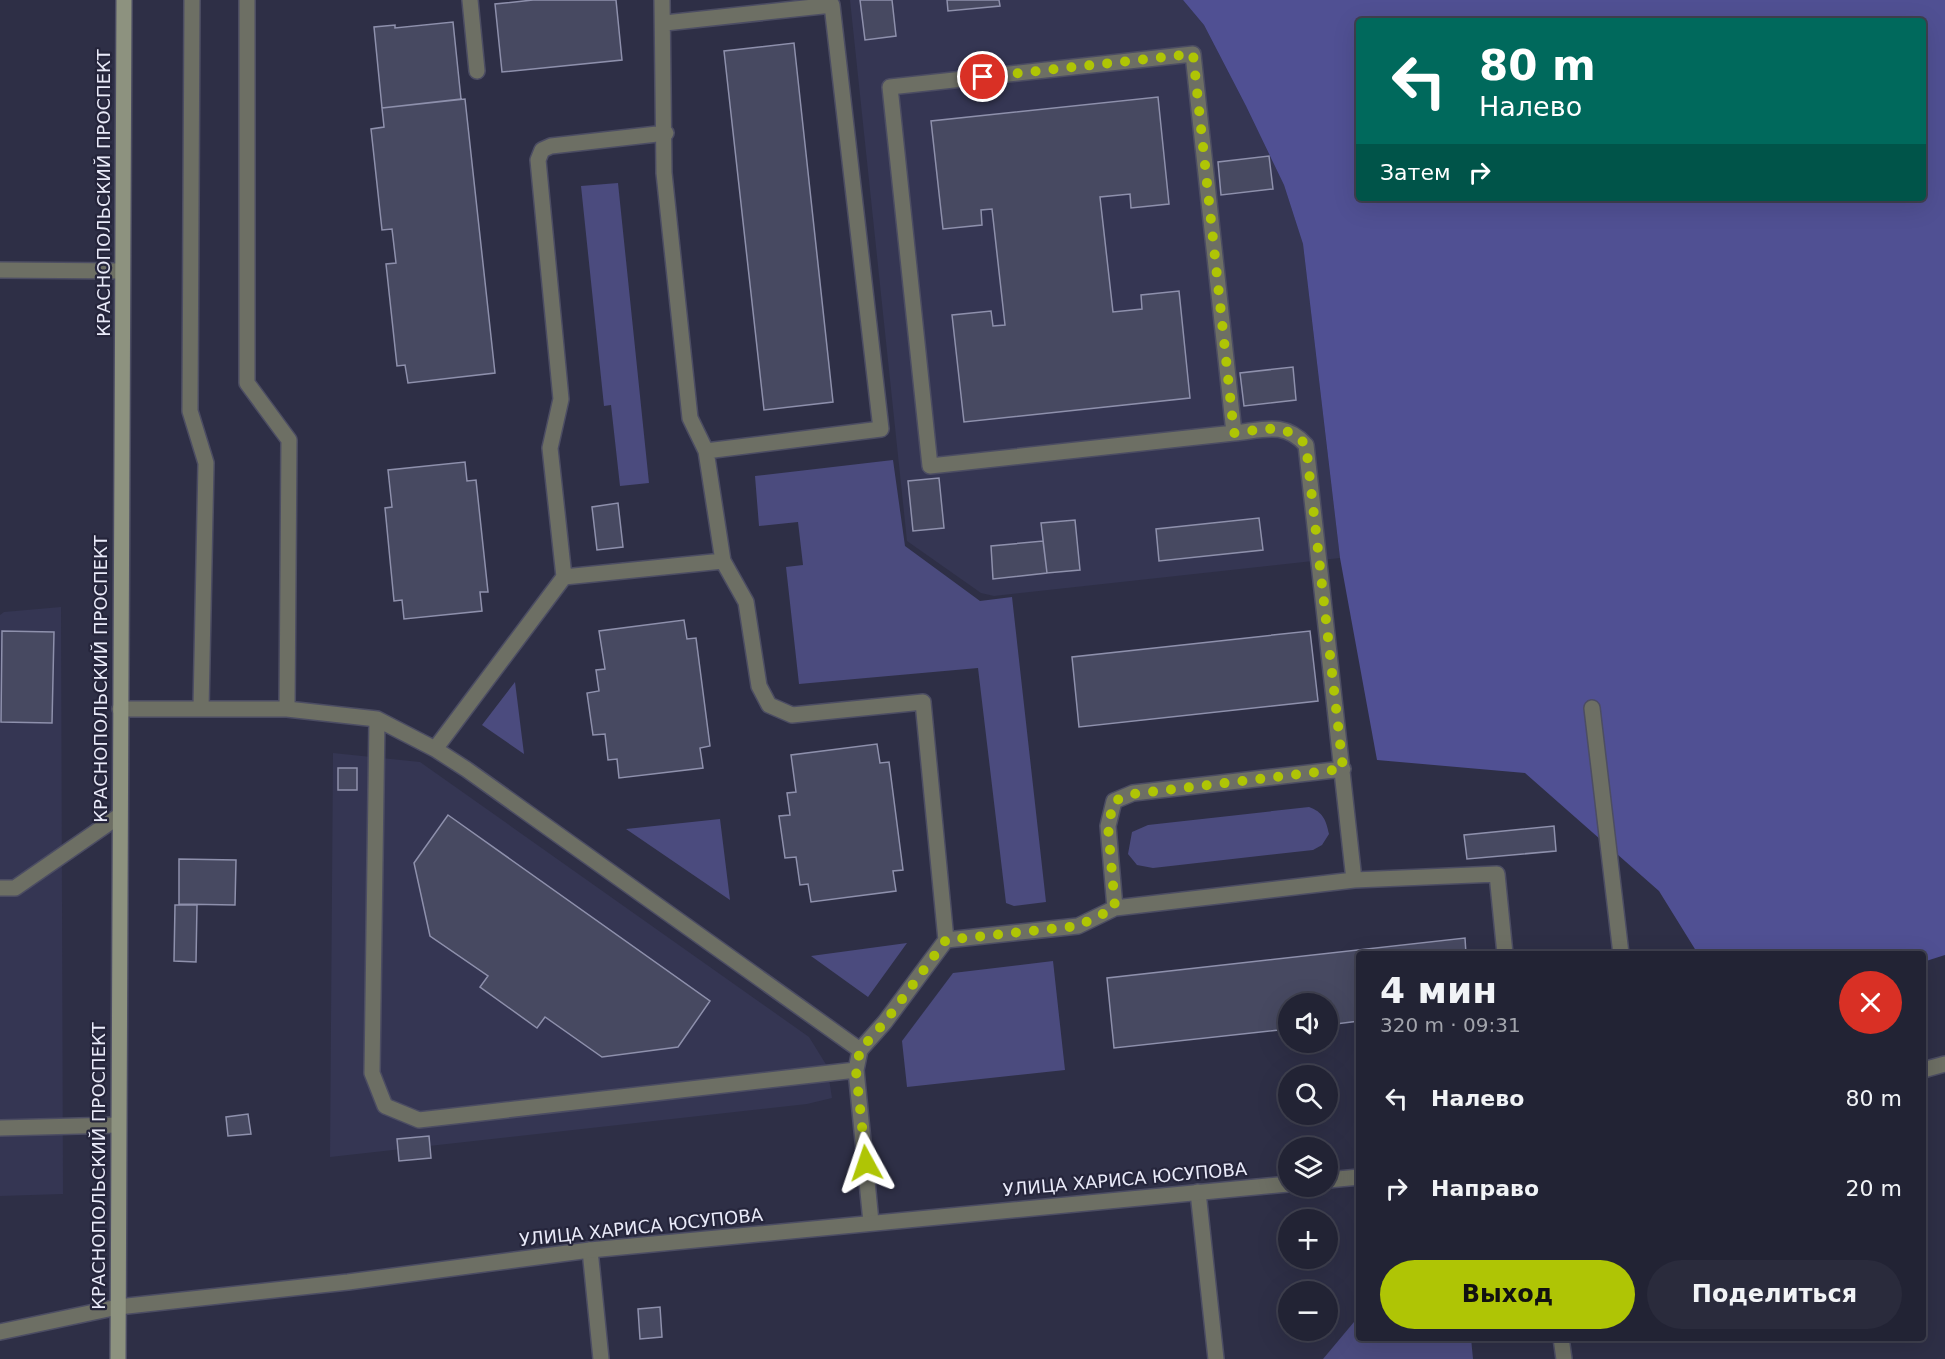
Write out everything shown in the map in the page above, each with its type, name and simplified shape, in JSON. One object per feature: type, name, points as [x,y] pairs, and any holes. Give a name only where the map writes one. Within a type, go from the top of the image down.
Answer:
[{"type":"street","name":"КРАСНОПОЛЬСКИЙ ПРОСПЕКТ","points":[[118,1359],[124,0]]},
{"type":"street","points":[[192,0],[190,411],[206,463],[201,709]]},
{"type":"street","points":[[247,0],[247,383],[289,440],[286,709]]},
{"type":"street","points":[[470,0],[477,71]]},
{"type":"street","points":[[662,0],[666,133],[664,173],[690,418],[706,451],[723,561],[746,602],[759,687],[769,705],[792,715],[923,702],[946,940],[885,1022],[860,1050],[856,1071],[871,1222]]},
{"type":"street","points":[[664,23],[832,5],[881,429],[706,451]]},
{"type":"street","points":[[1234,433],[1193,54],[890,87],[930,466],[1274,429],[1294,432],[1306,445],[1354,880]]},
{"type":"street","points":[[435,748],[564,577],[550,448],[561,399],[538,160],[542,150],[551,146],[666,133]]},
{"type":"street","points":[[0,270],[122,271]]},
{"type":"street","points":[[564,577],[723,561]]},
{"type":"street","points":[[1592,708],[1621,951]]},
{"type":"street","points":[[120,709],[286,709],[377,719],[435,748],[860,1050]]},
{"type":"street","points":[[377,719],[372,1073],[385,1106],[418,1120],[856,1071]]},
{"type":"street","points":[[1115,908],[1108,826],[1114,801],[1133,794],[1343,769]]},
{"type":"street","points":[[0,888],[15,888],[119,816]]},
{"type":"street","points":[[946,940],[1078,926],[1115,908],[1354,880],[1497,874],[1505,951]]},
{"type":"street","points":[[1926,1069],[1945,1064]]},
{"type":"street","points":[[0,1128],[118,1125]]},
{"type":"street","points":[[1338,1179],[1356,1178]]},
{"type":"street","name":"УЛИЦА ХАРИСА ЮСУПОВА","points":[[0,1332],[118,1307],[348,1282],[590,1250],[1278,1185]]},
{"type":"street","points":[[1198,1192],[1216,1359]]},
{"type":"street","points":[[590,1250],[600,1359]]},
{"type":"street","points":[[1561,1341],[1563,1359]]},
{"type":"shaded area","points":[[850,0],[1183,0],[1204,25],[1246,106],[1284,185],[1303,244],[1340,558],[994,596],[981,593],[907,541]]},
{"type":"shaded area","points":[[1183,0],[1945,0],[1945,955],[1926,961],[1926,951],[1696,951],[1659,891],[1525,773],[1377,760],[1340,558],[1303,244],[1284,185],[1204,25]]},
{"type":"shaded area","points":[[618,183],[649,483],[620,486],[611,405],[604,406],[581,186]]},
{"type":"shaded area","points":[[893,460],[905,546],[980,601],[1012,597],[1046,902],[1014,906],[1006,903],[978,668],[799,684],[786,567],[803,565],[798,522],[759,526],[755,476]]},
{"type":"shaded area","points":[[61,607],[63,1194],[0,1196],[0,615],[4,612]]},
{"type":"shaded area","points":[[515,682],[524,754],[482,725]]},
{"type":"shaded area","points":[[333,753],[420,762],[809,1037],[827,1066],[832,1098],[807,1104],[330,1157]]},
{"type":"shaded area","points":[[1309,807],[1318,811],[1323,817],[1329,834],[1322,845],[1313,850],[1153,868],[1137,865],[1128,854],[1132,832],[1148,825]]},
{"type":"shaded area","points":[[720,819],[730,900],[626,829]]},
{"type":"shaded area","points":[[907,943],[868,997],[811,956]]},
{"type":"shaded area","points":[[1053,961],[1065,1070],[907,1087],[902,1041],[953,973]]},
{"type":"shaded area","points":[[1356,1320],[1356,1341],[1471,1341],[1473,1359],[1323,1359]]},
{"type":"building","points":[[533,0],[616,0],[622,60],[502,72],[495,4]]},
{"type":"building","points":[[860,0],[892,0],[896,36],[865,40]]},
{"type":"building","points":[[947,0],[999,0],[1000,6],[948,11]]},
{"type":"building","points":[[453,22],[461,99],[382,108],[374,27],[395,25],[395,28]]},
{"type":"building","points":[[794,43],[833,402],[764,410],[724,51]]},
{"type":"building","points":[[1158,97],[1169,204],[1131,208],[1130,194],[1100,197],[1113,312],[1142,309],[1141,295],[1179,291],[1190,398],[964,422],[952,315],[991,311],[993,326],[1005,325],[992,209],[981,210],[982,225],[943,229],[931,121]]},
{"type":"building","points":[[465,99],[495,373],[408,383],[405,365],[397,366],[386,264],[396,263],[392,229],[382,230],[371,129],[384,127],[382,108]]},
{"type":"building","points":[[1269,156],[1273,189],[1221,195],[1218,162]]},
{"type":"building","points":[[1293,367],[1296,400],[1244,406],[1240,373]]},
{"type":"building","points":[[465,462],[467,481],[476,480],[488,592],[480,592],[482,611],[404,619],[402,600],[394,601],[385,508],[392,507],[388,470]]},
{"type":"building","points":[[939,478],[944,528],[913,531],[908,481]]},
{"type":"building","points":[[618,503],[623,547],[597,550],[592,507]]},
{"type":"building","points":[[1259,518],[1263,550],[1159,561],[1156,529]]},
{"type":"building","points":[[1075,520],[1080,570],[1047,573],[1041,523]]},
{"type":"building","points":[[1043,541],[1047,573],[993,579],[991,546]]},
{"type":"building","points":[[684,620],[687,639],[696,638],[710,746],[700,748],[703,768],[619,778],[617,759],[608,760],[605,734],[593,735],[587,693],[599,691],[596,670],[605,669],[599,631]]},
{"type":"building","points":[[2,631],[54,632],[52,723],[1,722]]},
{"type":"building","points":[[1310,631],[1318,701],[1079,727],[1072,657]]},
{"type":"building","points":[[877,744],[880,763],[889,762],[903,870],[893,871],[896,891],[811,902],[808,884],[800,885],[796,857],[785,858],[779,816],[790,815],[787,793],[796,792],[791,755]]},
{"type":"building","points":[[338,768],[357,768],[357,790],[338,790]]},
{"type":"building","points":[[448,815],[710,1001],[678,1047],[602,1057],[545,1017],[537,1028],[480,987],[488,976],[430,936],[414,863]]},
{"type":"building","points":[[1554,826],[1556,851],[1467,859],[1464,835]]},
{"type":"building","points":[[179,859],[236,860],[235,905],[179,904]]},
{"type":"building","points":[[175,905],[197,905],[196,962],[174,961]]},
{"type":"building","points":[[1465,938],[1466,951],[1356,951],[1356,1021],[1338,1024],[1338,993],[1278,993],[1278,1030],[1114,1048],[1107,978]]},
{"type":"building","points":[[248,1114],[251,1134],[228,1136],[226,1117]]},
{"type":"building","points":[[429,1136],[431,1158],[399,1161],[397,1139]]},
{"type":"building","points":[[660,1307],[662,1337],[640,1339],[638,1309]]},
{"type":"route","points":[[866,1163],[856,1071],[860,1050],[885,1022],[946,940],[1078,926],[1115,908],[1108,826],[1114,801],[1133,794],[1343,769],[1306,445],[1294,432],[1274,429],[1234,433],[1193,54],[983,77]]}]
